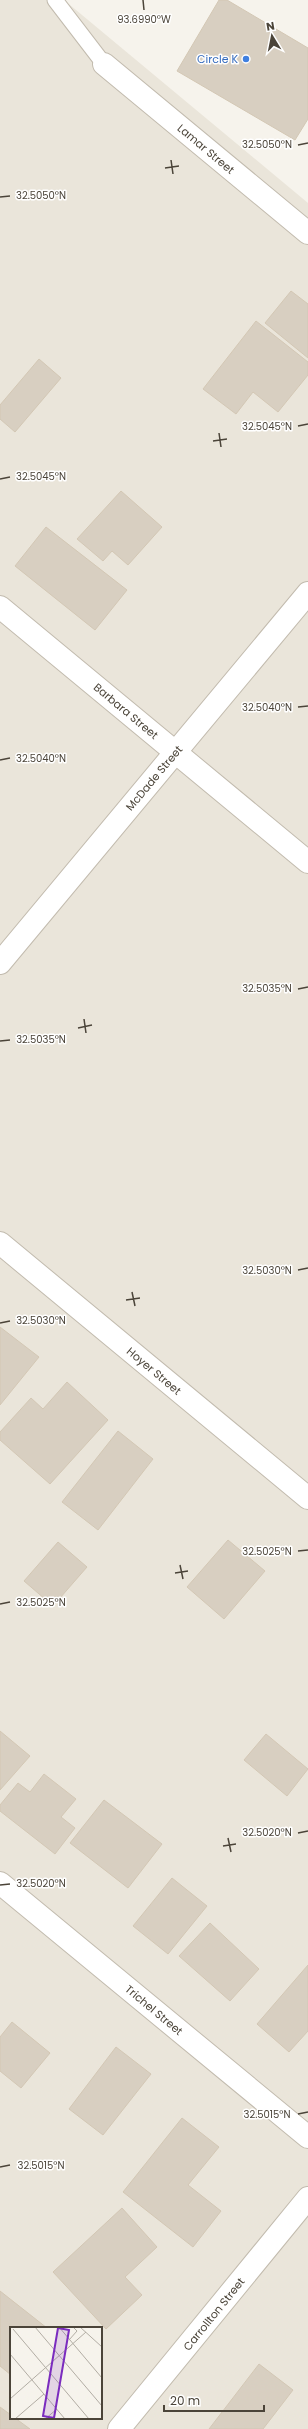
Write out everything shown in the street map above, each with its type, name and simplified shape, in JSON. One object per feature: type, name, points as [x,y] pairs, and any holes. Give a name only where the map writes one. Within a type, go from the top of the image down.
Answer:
[{"type":"street","name":"Lamar Street","points":[[104,64],[308,233]]},
{"type":"street","name":"McDade Street","points":[[0,963],[308,593]]},
{"type":"street","name":"Barbara Street","points":[[0,607],[308,862]]},
{"type":"street","name":"Hoyer Street","points":[[0,1244],[308,1498]]},
{"type":"street","name":"Trichel Street","points":[[0,1883],[308,2137]]},
{"type":"street","name":"Carrollton Street","points":[[119,2429],[308,2198]]},
{"type":"lane","points":[[55,0],[104,64]]},
{"type":"shaded area","points":[[0,0],[64,0],[308,203],[308,2429],[0,2429]]},
{"type":"building","name":"Circle K","points":[[219,0],[227,0],[308,48],[308,119],[295,140],[177,71]]},
{"type":"building","points":[[291,291],[308,304],[308,358],[265,323]]},
{"type":"building","points":[[256,321],[308,362],[308,375],[278,412],[253,392],[236,414],[203,389]]},
{"type":"building","points":[[39,359],[61,378],[15,432],[0,419],[0,405]]},
{"type":"building","points":[[121,491],[162,527],[128,565],[112,551],[103,561],[77,539]]},
{"type":"building","points":[[46,527],[127,590],[95,630],[15,566]]},
{"type":"building","points":[[0,1327],[39,1357],[0,1405]]},
{"type":"building","points":[[67,1382],[108,1420],[50,1484],[0,1440],[0,1432],[31,1398],[43,1409]]},
{"type":"building","points":[[118,1431],[153,1459],[98,1530],[62,1502]]},
{"type":"building","points":[[228,1540],[265,1571],[224,1619],[187,1587]]},
{"type":"building","points":[[58,1542],[87,1567],[53,1606],[24,1581]]},
{"type":"building","points":[[0,1731],[30,1756],[0,1790]]},
{"type":"building","points":[[266,1734],[308,1769],[287,1796],[244,1760]]},
{"type":"building","points":[[44,1774],[76,1799],[61,1817],[75,1828],[55,1854],[0,1811],[0,1805],[18,1783],[30,1792]]},
{"type":"building","points":[[104,1800],[162,1844],[128,1888],[70,1843]]},
{"type":"building","points":[[172,1878],[207,1906],[168,1954],[133,1926]]},
{"type":"building","points":[[210,1923],[259,1969],[230,2001],[179,1956]]},
{"type":"building","points":[[308,1965],[308,2031],[289,2052],[257,2024]]},
{"type":"building","points":[[12,2022],[50,2053],[21,2088],[0,2071],[0,2037]]},
{"type":"building","points":[[116,2047],[151,2074],[103,2135],[69,2109]]},
{"type":"building","points":[[182,2118],[219,2147],[188,2185],[221,2211],[193,2247],[123,2192]]},
{"type":"building","points":[[122,2208],[157,2247],[125,2277],[142,2295],[106,2329],[53,2272]]},
{"type":"building","points":[[0,2291],[46,2327],[10,2327],[10,2374],[0,2366]]},
{"type":"building","points":[[259,2364],[293,2390],[263,2429],[209,2429]]},
{"type":"building","points":[[0,2407],[10,2414],[10,2419],[16,2419],[30,2429],[0,2429]]},
{"type":"place","name":"Circle K","points":[[246,59]]}]
